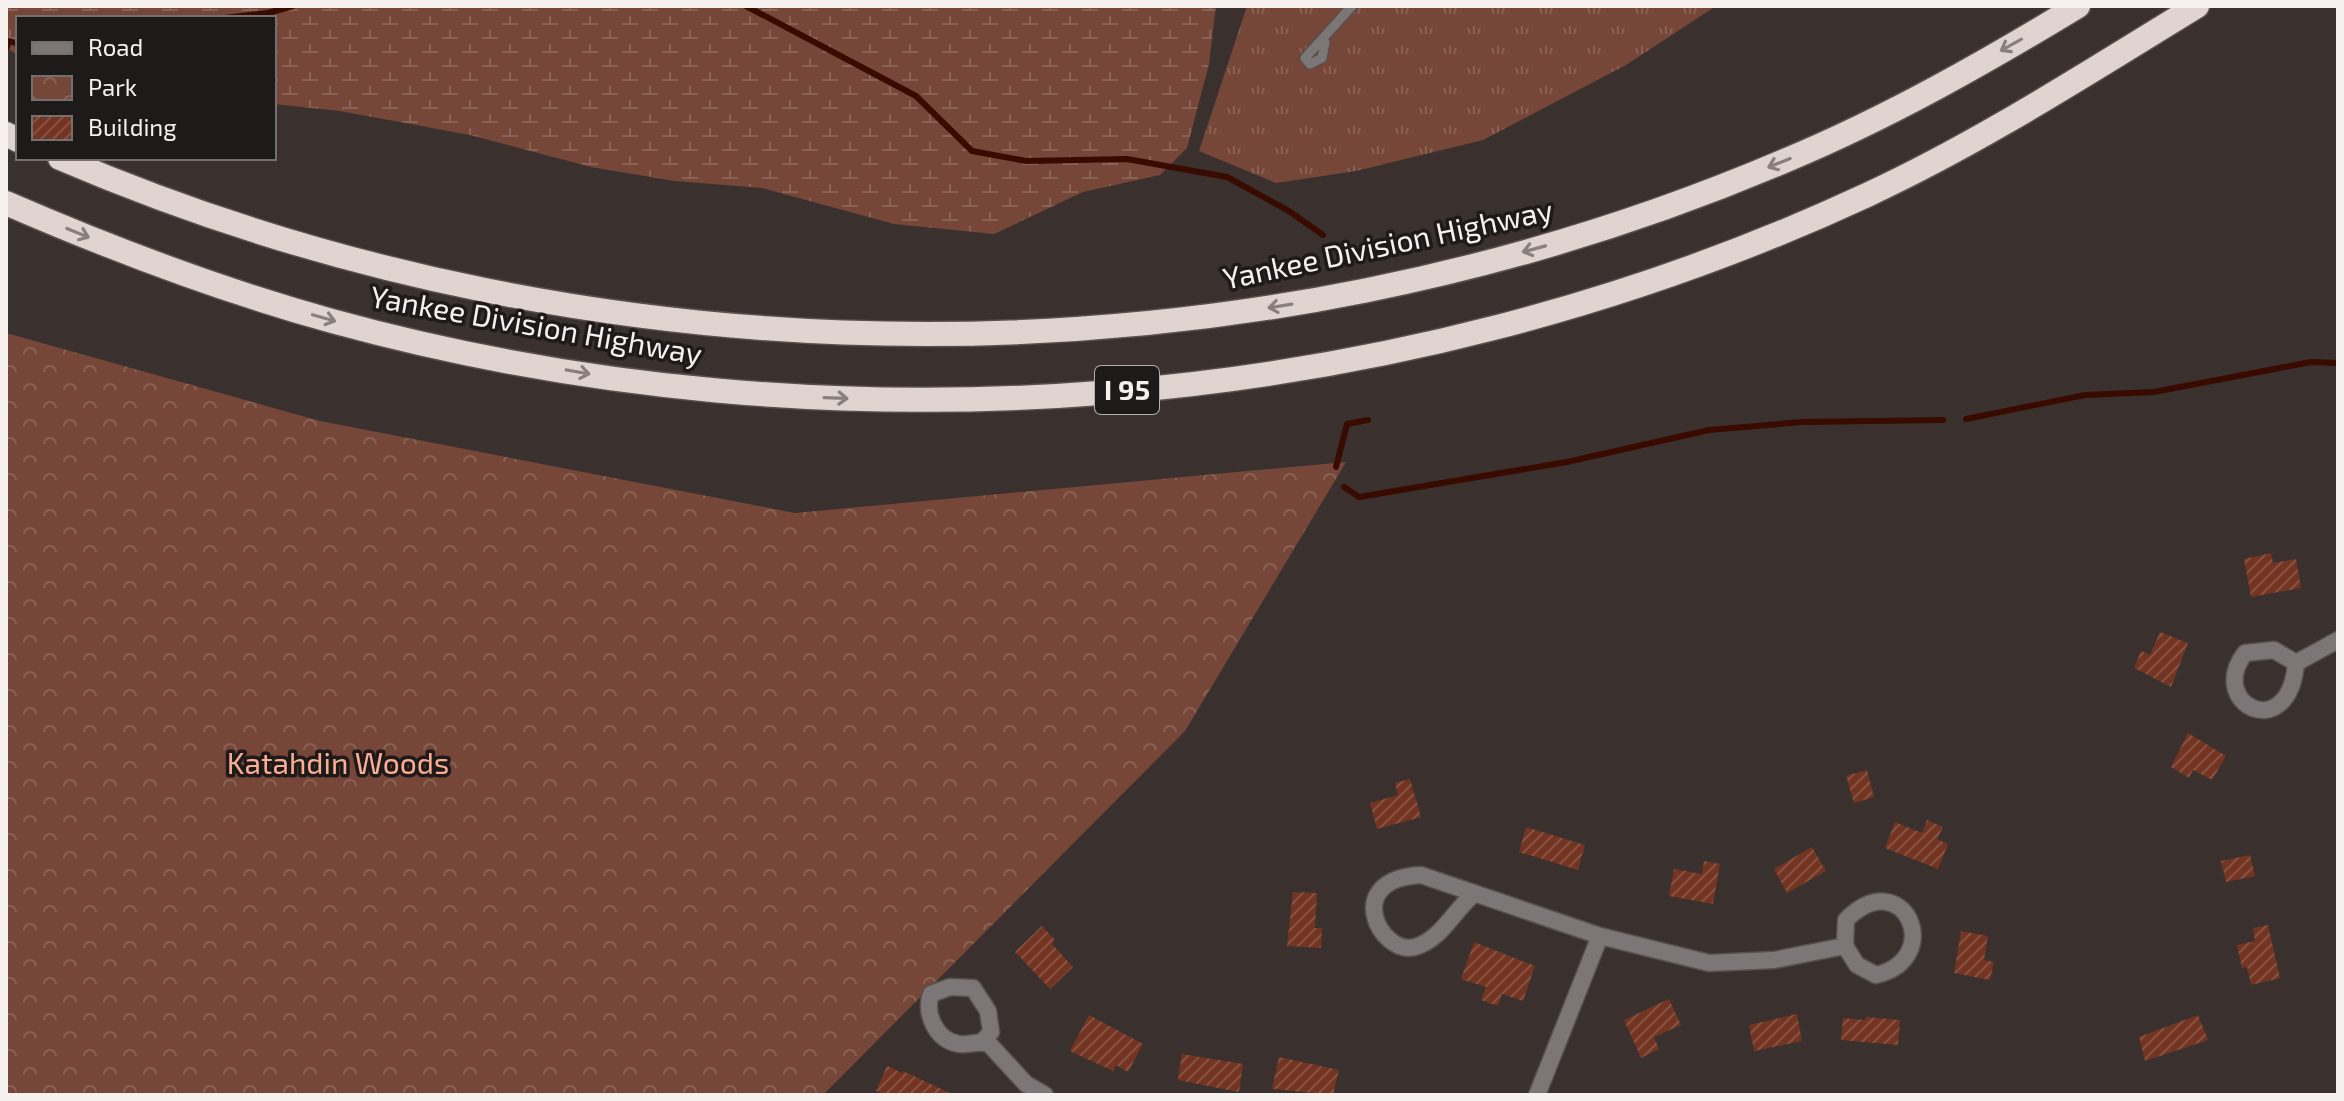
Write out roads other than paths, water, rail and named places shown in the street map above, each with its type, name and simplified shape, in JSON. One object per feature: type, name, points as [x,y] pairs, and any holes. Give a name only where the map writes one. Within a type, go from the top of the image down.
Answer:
[{"type":"highway","name":"Yankee Division Highway","points":[[65,160],[197,210],[403,274],[579,308],[762,328],[903,335],[1108,326],[1214,317],[1316,300],[1455,270],[1572,238],[1800,154],[1973,67],[2078,6]]},
{"type":"highway","name":"Yankee Division Highway","points":[[6,203],[136,257],[332,321],[490,356],[611,378],[696,389],[912,401],[1020,398],[1157,387],[1298,368],[1469,334],[1646,281],[1870,193],[2044,100],[2197,6]]},
{"type":"street","points":[[2296,663],[2338,640]]},
{"type":"street","points":[[1474,894],[1441,930],[1414,947],[1399,947],[1383,934],[1377,922],[1374,905],[1378,889],[1394,878],[1432,877],[1600,936],[1709,963],[1774,960],[1845,946]]},
{"type":"street","points":[[1874,900],[1886,901],[1903,910],[1912,925],[1913,942],[1895,970],[1876,975],[1857,965],[1845,946],[1846,920],[1859,907],[1874,900]]},
{"type":"street","points":[[1537,1095],[1600,936]]},
{"type":"street","points":[[983,1041],[1026,1084],[1045,1095]]},
{"type":"lane","points":[[1325,42],[1322,58],[1310,64],[1305,58],[1312,47],[1352,6]]},
{"type":"waterway","points":[[242,16],[293,6]]},
{"type":"waterway","points":[[746,6],[916,96],[972,151],[1026,161],[1127,159],[1227,177],[1289,211],[1323,235]]},
{"type":"waterway","points":[[6,49],[9,41],[16,43]]},
{"type":"waterway","points":[[1966,419],[2085,395],[2154,392],[2311,362],[2338,363]]},
{"type":"waterway","points":[[1336,467],[1347,424],[1368,420]]},
{"type":"waterway","points":[[1344,487],[1359,497],[1567,462],[1709,430],[1802,422],[1943,420]]},
{"type":"park label","name":"Katahdin Woods","points":[[338,764]]}]
